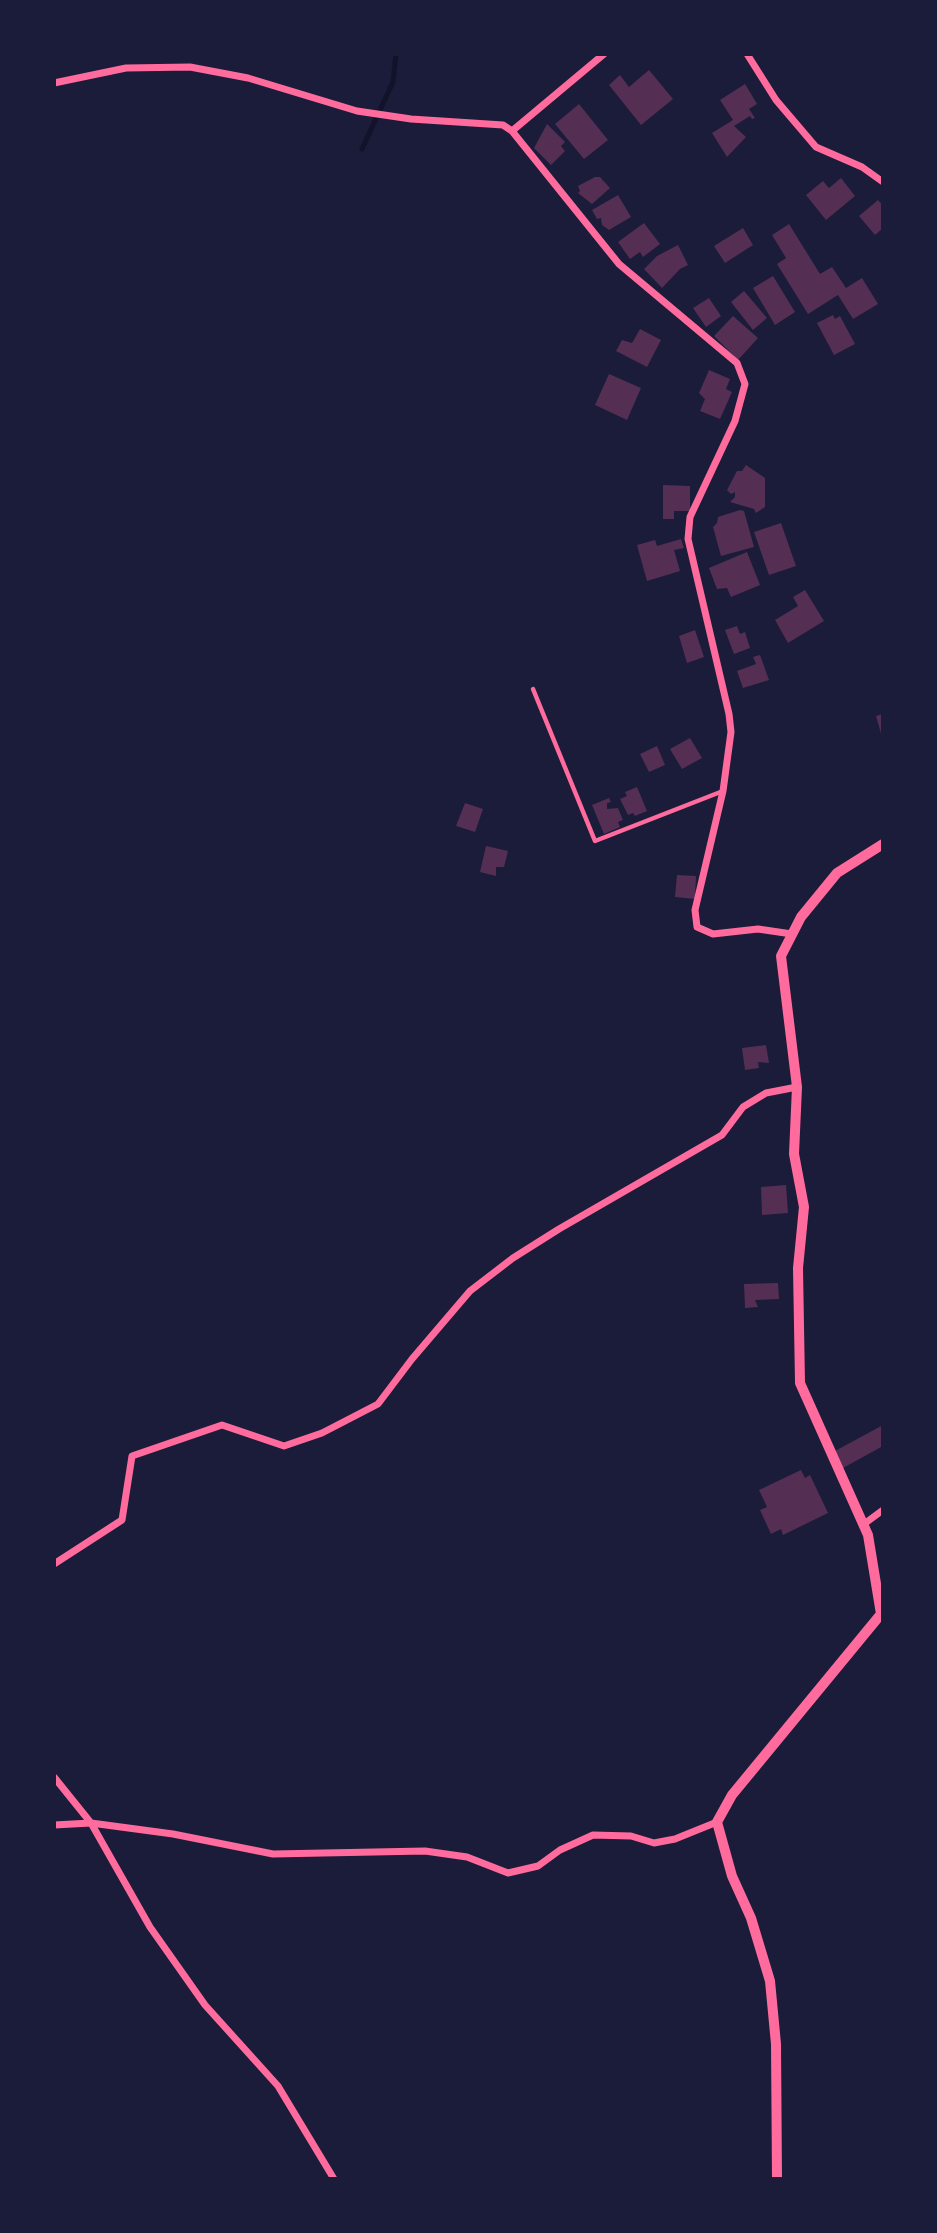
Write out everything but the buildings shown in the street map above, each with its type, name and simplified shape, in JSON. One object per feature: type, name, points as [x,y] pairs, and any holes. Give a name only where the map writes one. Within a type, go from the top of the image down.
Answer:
[{"type":"street","points":[[512,131],[604,54]]},
{"type":"street","points":[[747,54],[776,100],[816,147],[862,167],[883,182]]},
{"type":"street","points":[[54,83],[126,68],[190,67],[248,78],[357,111],[411,119],[503,125],[512,131],[619,264],[737,363],[745,384],[735,421],[696,500],[690,517],[688,539],[731,732],[723,791],[695,910],[697,927],[713,934],[758,929],[792,934]]},
{"type":"street","points":[[54,1825],[91,1823],[173,1834],[273,1854],[425,1850],[467,1857],[508,1873],[538,1866],[559,1850],[593,1835],[631,1836],[654,1843],[675,1839],[717,1822],[732,1795],[882,1614],[864,1524],[800,1383],[798,1268],[804,1207],[794,1153],[797,1087],[781,956],[801,917],[837,873],[883,844]]},
{"type":"street","points":[[54,1564],[122,1520],[132,1456],[222,1425],[284,1446],[322,1433],[378,1404],[470,1291],[513,1258],[722,1135],[743,1107],[766,1093],[797,1087]]},
{"type":"street","points":[[864,1524],[883,1510]]},
{"type":"street","points":[[54,1777],[91,1823],[150,1927],[205,2005],[278,2086],[334,2179]]},
{"type":"street","points":[[717,1822],[732,1876],[751,1918],[770,1981],[776,2044],[777,2179]]},
{"type":"lane","points":[[533,689],[595,841],[723,791]]},
{"type":"waterway","points":[[362,149],[393,82],[396,54]]}]
